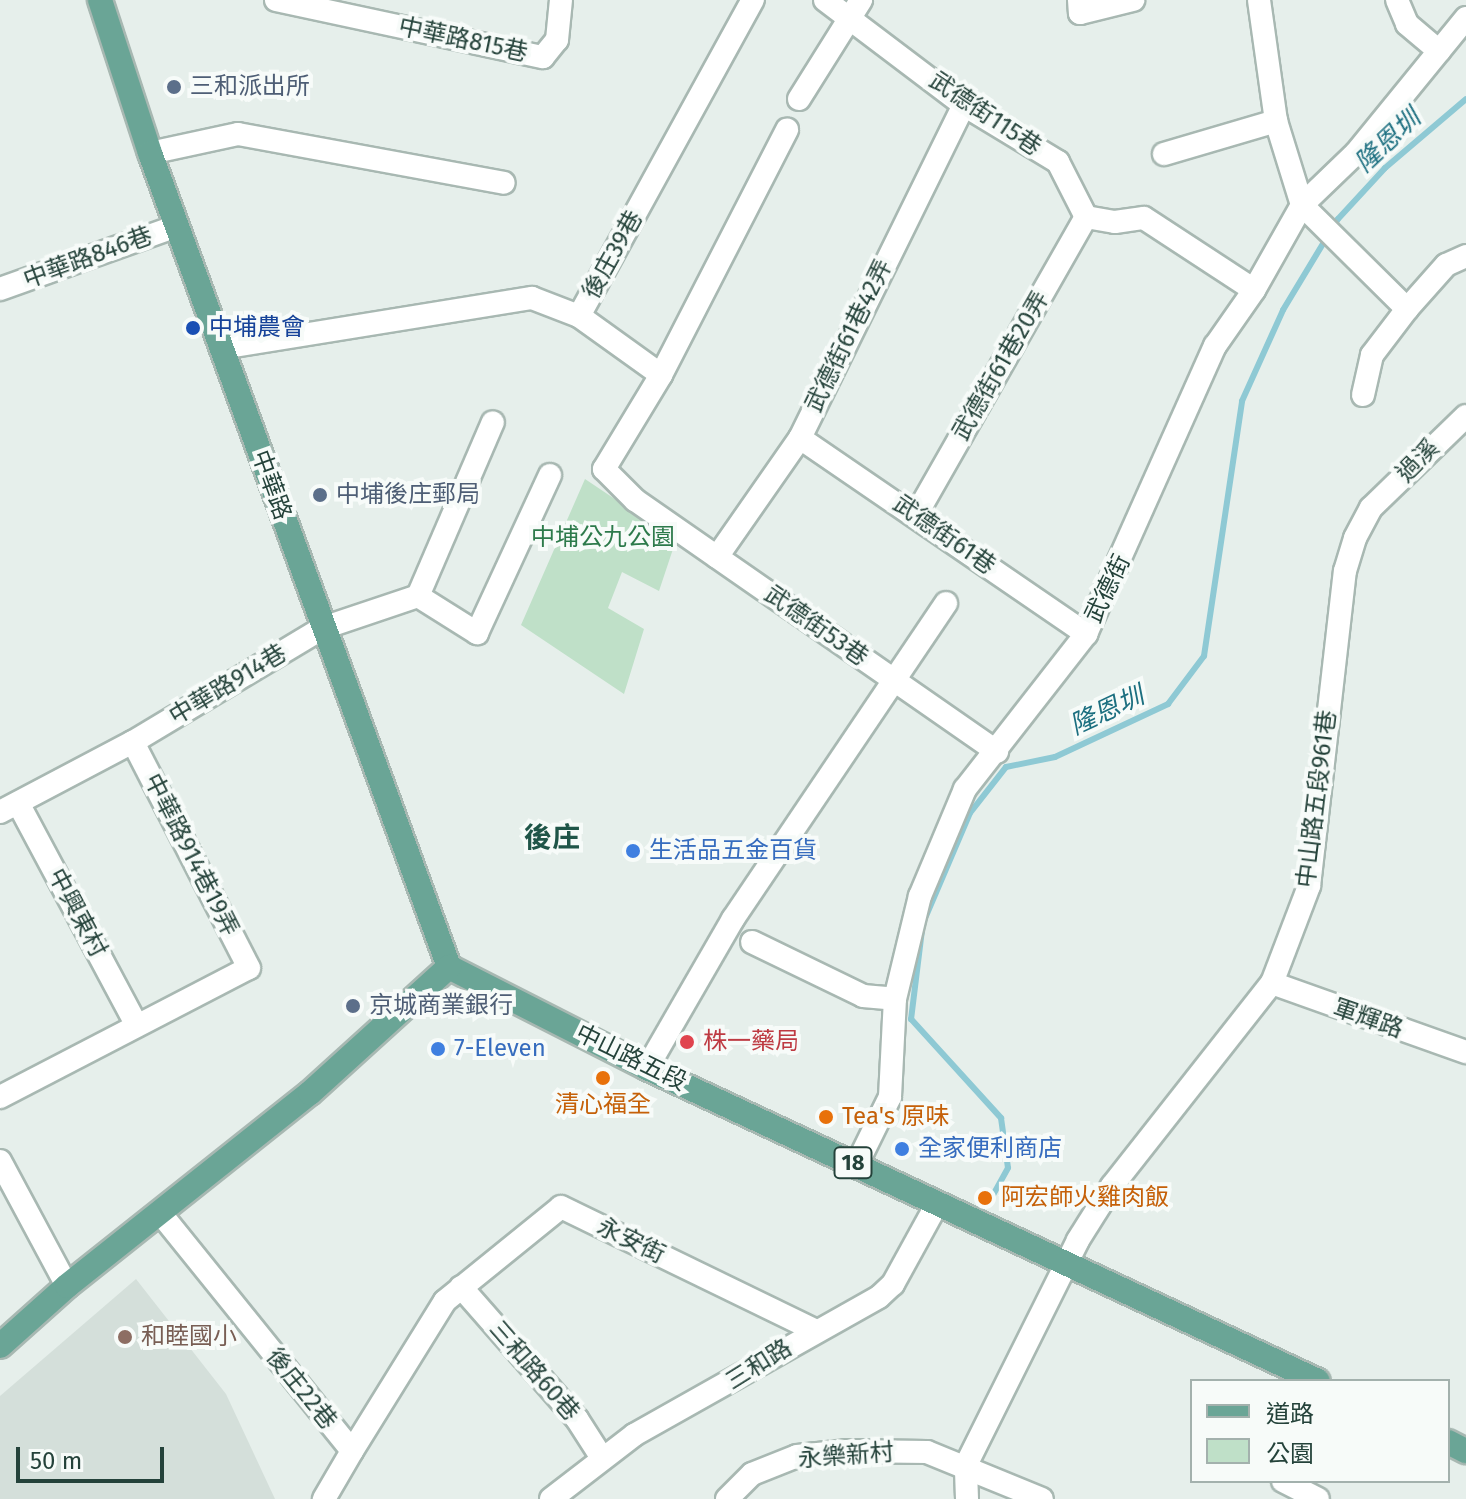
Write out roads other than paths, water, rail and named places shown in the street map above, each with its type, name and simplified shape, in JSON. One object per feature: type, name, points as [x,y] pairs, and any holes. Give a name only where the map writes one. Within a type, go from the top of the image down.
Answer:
[{"type":"main road","name":"中華路","points":[[100,0],[150,153],[449,967]]},
{"type":"main road","name":"中山路五段","points":[[449,967],[647,1068],[1314,1379]]},
{"type":"main road","points":[[0,1346],[67,1286],[310,1093],[449,967]]},
{"type":"street","name":"中華路815巷","points":[[276,0],[543,57],[557,40],[561,0]]},
{"type":"street","name":"後庄39巷","points":[[222,348],[532,298],[579,316],[753,0]]},
{"type":"street","name":"武德街115巷","points":[[825,0],[855,8],[964,105],[1058,162],[1086,217]]},
{"type":"street","points":[[1079,0],[1080,13],[1133,0]]},
{"type":"street","points":[[1260,0],[1276,121],[1302,205],[1407,309]]},
{"type":"street","points":[[1397,0],[1407,24],[1439,51]]},
{"type":"street","points":[[799,99],[855,8]]},
{"type":"street","name":"武德街","points":[[857,1164],[890,1097],[895,999],[920,896],[965,789],[997,752],[1086,634],[1215,346],[1254,290],[1302,205],[1356,153],[1466,18]]},
{"type":"street","name":"武德街61巷42弄","points":[[717,557],[800,438],[964,105]]},
{"type":"street","points":[[1164,154],[1276,121]]},
{"type":"street","points":[[579,316],[661,375],[787,130]]},
{"type":"street","points":[[150,153],[238,134],[504,183]]},
{"type":"street","points":[[1086,217],[1115,222],[1144,218],[1254,290]]},
{"type":"street","name":"武德街61巷20弄","points":[[916,515],[1086,217]]},
{"type":"street","name":"中華路846巷","points":[[0,289],[177,226]]},
{"type":"street","points":[[1363,395],[1372,355],[1446,265],[1466,256]]},
{"type":"street","name":"武德街53巷","points":[[661,375],[604,469],[635,500],[997,752]]},
{"type":"street","name":"過溪","points":[[1371,508],[1466,416]]},
{"type":"street","points":[[493,422],[418,596],[477,633],[550,475]]},
{"type":"street","name":"武德街61巷","points":[[800,438],[1086,634]]},
{"type":"street","name":"中山路五段961巷","points":[[1065,1262],[1112,1186],[1272,983],[1309,886],[1345,571],[1371,508]]},
{"type":"street","name":"中華路914巷","points":[[133,742],[323,628],[418,596]]},
{"type":"street","points":[[647,1068],[733,919],[946,603]]},
{"type":"street","name":"中興東村","points":[[133,742],[9,808],[136,1024]]},
{"type":"street","name":"中華路914巷19弄","points":[[133,742],[249,968],[136,1024]]},
{"type":"street","points":[[752,942],[863,996],[895,999]]},
{"type":"street","name":"軍輝路","points":[[1272,983],[1466,1052]]},
{"type":"street","points":[[0,1097],[136,1024]]},
{"type":"street","points":[[0,1161],[67,1286]]},
{"type":"street","name":"三和路","points":[[551,1499],[602,1458],[879,1297],[893,1284],[937,1204]]},
{"type":"street","name":"永安街","points":[[461,1287],[561,1207],[816,1331]]},
{"type":"street","name":"後庄22巷","points":[[161,1214],[352,1451]]},
{"type":"street","points":[[967,1499],[966,1465],[1065,1262]]},
{"type":"street","name":"後庄22巷","points":[[324,1499],[445,1301],[461,1287]]},
{"type":"street","name":"三和路60巷","points":[[461,1287],[577,1419],[602,1458]]},
{"type":"street","name":"永樂新村","points":[[731,1496],[752,1474],[797,1456],[927,1452],[966,1465],[1042,1499]]},
{"type":"street","points":[[1287,1483],[1318,1499]]},
{"type":"waterway","name":"隆恩圳","points":[[926,916],[970,813],[1006,767],[1055,757],[1168,704],[1204,656],[1242,401],[1283,310],[1338,219],[1385,168],[1466,99]]},
{"type":"waterway","name":"隆恩圳","points":[[922,930],[911,1019],[1001,1118],[1008,1168],[989,1202]]},
{"type":"place","name":"三和派出所","points":[[174,87]]},
{"type":"place","name":"中埔農會","points":[[193,328]]},
{"type":"place","name":"中埔後庄郵局","points":[[320,495]]},
{"type":"place","name":"生活品五金百貨","points":[[633,851]]},
{"type":"place","name":"京城商業銀行","points":[[353,1006]]},
{"type":"place","name":"株一藥局","points":[[687,1042]]},
{"type":"place","name":"7-Eleven","points":[[438,1049]]},
{"type":"place","name":"清心福全","points":[[603,1078]]},
{"type":"place","name":"Tea's 原味","points":[[826,1117]]},
{"type":"place","name":"全家便利商店","points":[[902,1149]]},
{"type":"place","name":"阿宏師火雞肉飯","points":[[985,1198]]},
{"type":"place","name":"和睦國小","points":[[125,1337]]},
{"type":"district","name":"後庄","points":[[552,838]]},
{"type":"park label","name":"中埔公九公園","points":[[603,538]]}]
